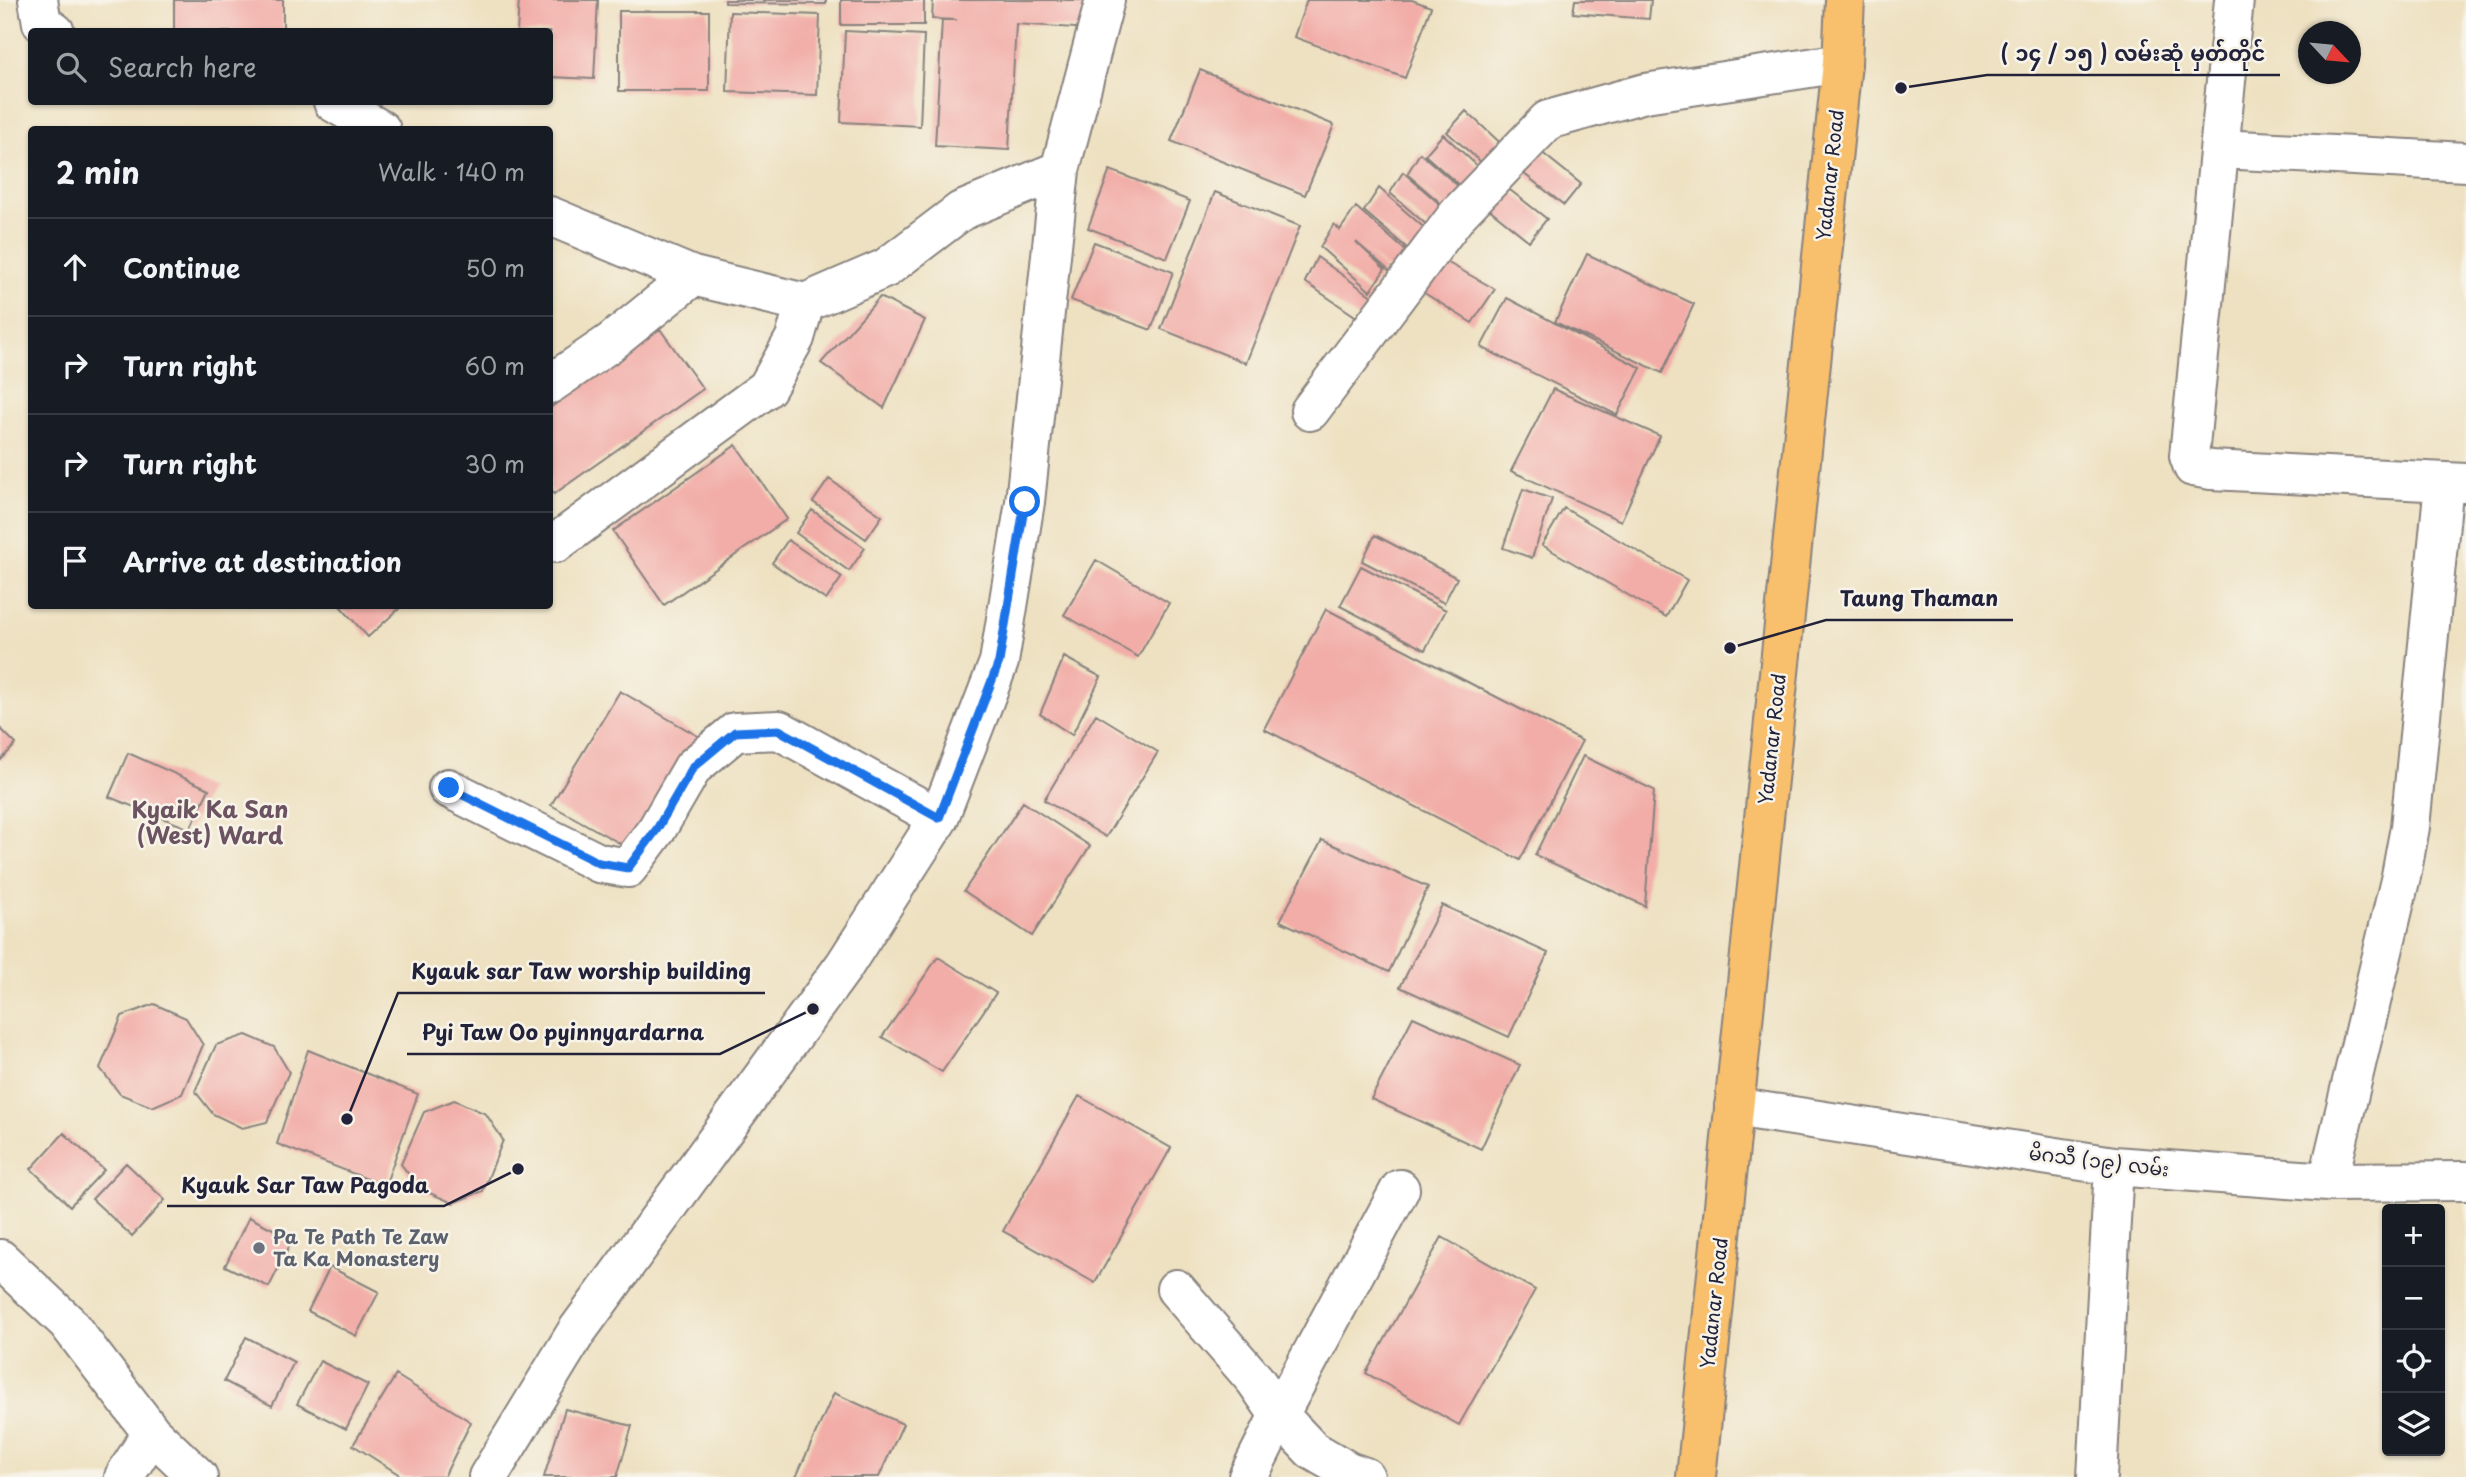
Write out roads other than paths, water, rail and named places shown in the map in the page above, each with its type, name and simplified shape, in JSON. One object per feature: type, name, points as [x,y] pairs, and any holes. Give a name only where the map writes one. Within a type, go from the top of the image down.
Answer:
[{"type":"main road","name":"Yadanar Road","points":[[1696,1477],[1842,63],[1845,0]]},
{"type":"street","points":[[38,0],[42,23],[49,28]]},
{"type":"street","points":[[488,1477],[577,1331],[844,966],[939,818],[999,662],[1025,502],[1060,170],[1105,0]]},
{"type":"street","points":[[2234,0],[2189,456],[2193,467],[2455,483],[2402,876],[2328,1182]]},
{"type":"street","points":[[1310,411],[1458,214],[1548,120],[1645,93],[1842,63]]},
{"type":"street","points":[[338,105],[374,126]]},
{"type":"street","points":[[2220,149],[2466,162]]},
{"type":"street","points":[[553,217],[693,276],[805,303],[886,268],[961,211],[1060,170]]},
{"type":"street","points":[[553,382],[610,343],[693,276]]},
{"type":"street","points":[[556,543],[767,388],[795,338],[805,303]]},
{"type":"street","points":[[449,788],[599,863],[628,868],[657,829],[693,767],[735,732],[779,730],[939,818]]},
{"type":"street","name":"မိဂသီ (၁၉) လမ်း","points":[[1734,1107],[2114,1166],[2328,1182],[2466,1181]]},
{"type":"street","points":[[2097,1477],[2114,1166]]},
{"type":"street","points":[[1248,1477],[1400,1189]]},
{"type":"street","points":[[0,1259],[67,1322],[152,1433],[198,1477]]},
{"type":"street","points":[[1176,1289],[1255,1380],[1279,1415],[1312,1450],[1364,1477]]},
{"type":"street","points":[[124,1477],[152,1433]]},
{"type":"place","name":"( ၁၄ / ၁၅ ) လမ်းဆုံ မှတ်တိုင်","points":[[1901,88]]},
{"type":"place","name":"Taung Thaman","points":[[1730,648]]},
{"type":"place","name":"Pyi Taw Oo pyinnyardarna","points":[[813,1009]]},
{"type":"place","name":"Kyauk sar Taw worship building","points":[[347,1119]]},
{"type":"place","name":"Kyauk Sar Taw Pagoda","points":[[518,1169]]},
{"type":"place","name":"Pa Te Path Te Zaw Ta Ka Monastery","points":[[259,1248]]},
{"type":"district","name":"Kyaik Ka San (West) Ward","points":[[210,823]]}]
